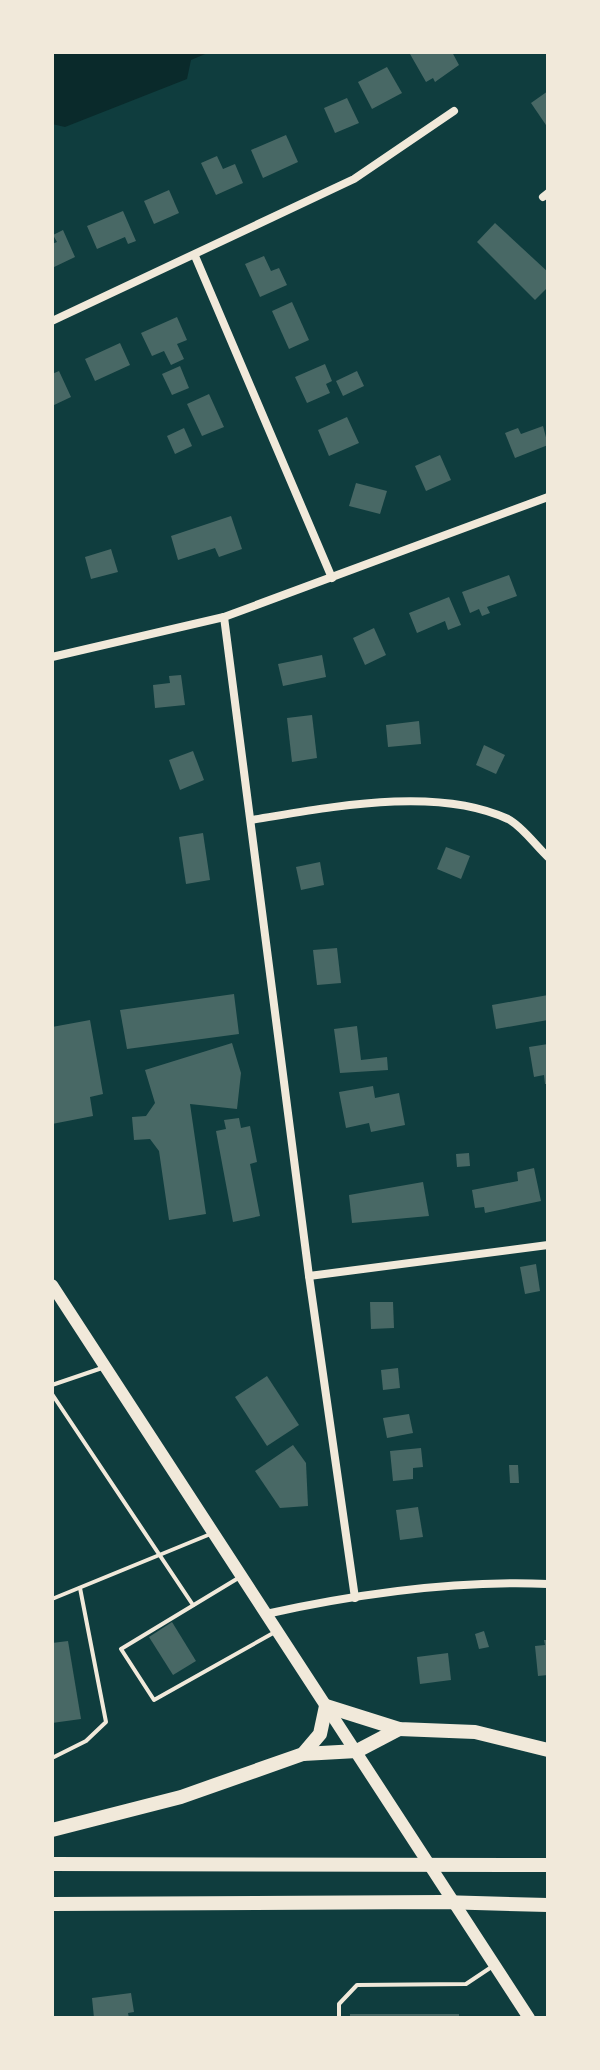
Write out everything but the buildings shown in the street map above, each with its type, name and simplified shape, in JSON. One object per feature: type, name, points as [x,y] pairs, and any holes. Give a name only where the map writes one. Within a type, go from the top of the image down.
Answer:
[{"type":"main road","points":[[52,1285],[529,2018]]},
{"type":"main road","points":[[326,1706],[399,1729],[475,1732],[548,1750]]},
{"type":"main road","points":[[303,1754],[320,1734],[326,1706]]},
{"type":"main road","points":[[52,1830],[181,1797],[303,1754],[357,1751],[399,1729]]},
{"type":"main road","points":[[52,1864],[548,1865]]},
{"type":"main road","points":[[52,1904],[441,1902],[546,1906]]},
{"type":"street","points":[[52,321],[354,179],[454,111]]},
{"type":"street","points":[[195,256],[332,578]]},
{"type":"street","points":[[52,657],[224,617],[548,497]]},
{"type":"street","points":[[224,617],[309,1276],[355,1598]]},
{"type":"street","points":[[251,820],[356,805],[425,802],[461,806],[510,820],[548,857]]},
{"type":"street","points":[[309,1276],[548,1245]]},
{"type":"street","points":[[266,1614],[355,1598],[500,1582],[548,1584]]},
{"type":"lane","points":[[52,1385],[105,1367]]},
{"type":"lane","points":[[52,1394],[193,1605]]},
{"type":"lane","points":[[52,1599],[213,1533]]},
{"type":"lane","points":[[241,1576],[121,1649],[154,1700],[277,1631]]},
{"type":"lane","points":[[52,1758],[86,1741],[106,1722],[80,1588]]},
{"type":"lane","points":[[339,2018],[339,2004],[357,1985],[466,1984],[495,1965]]},
{"type":"water","points":[[52,52],[210,52],[191,60],[187,79],[65,127],[52,124]]}]
